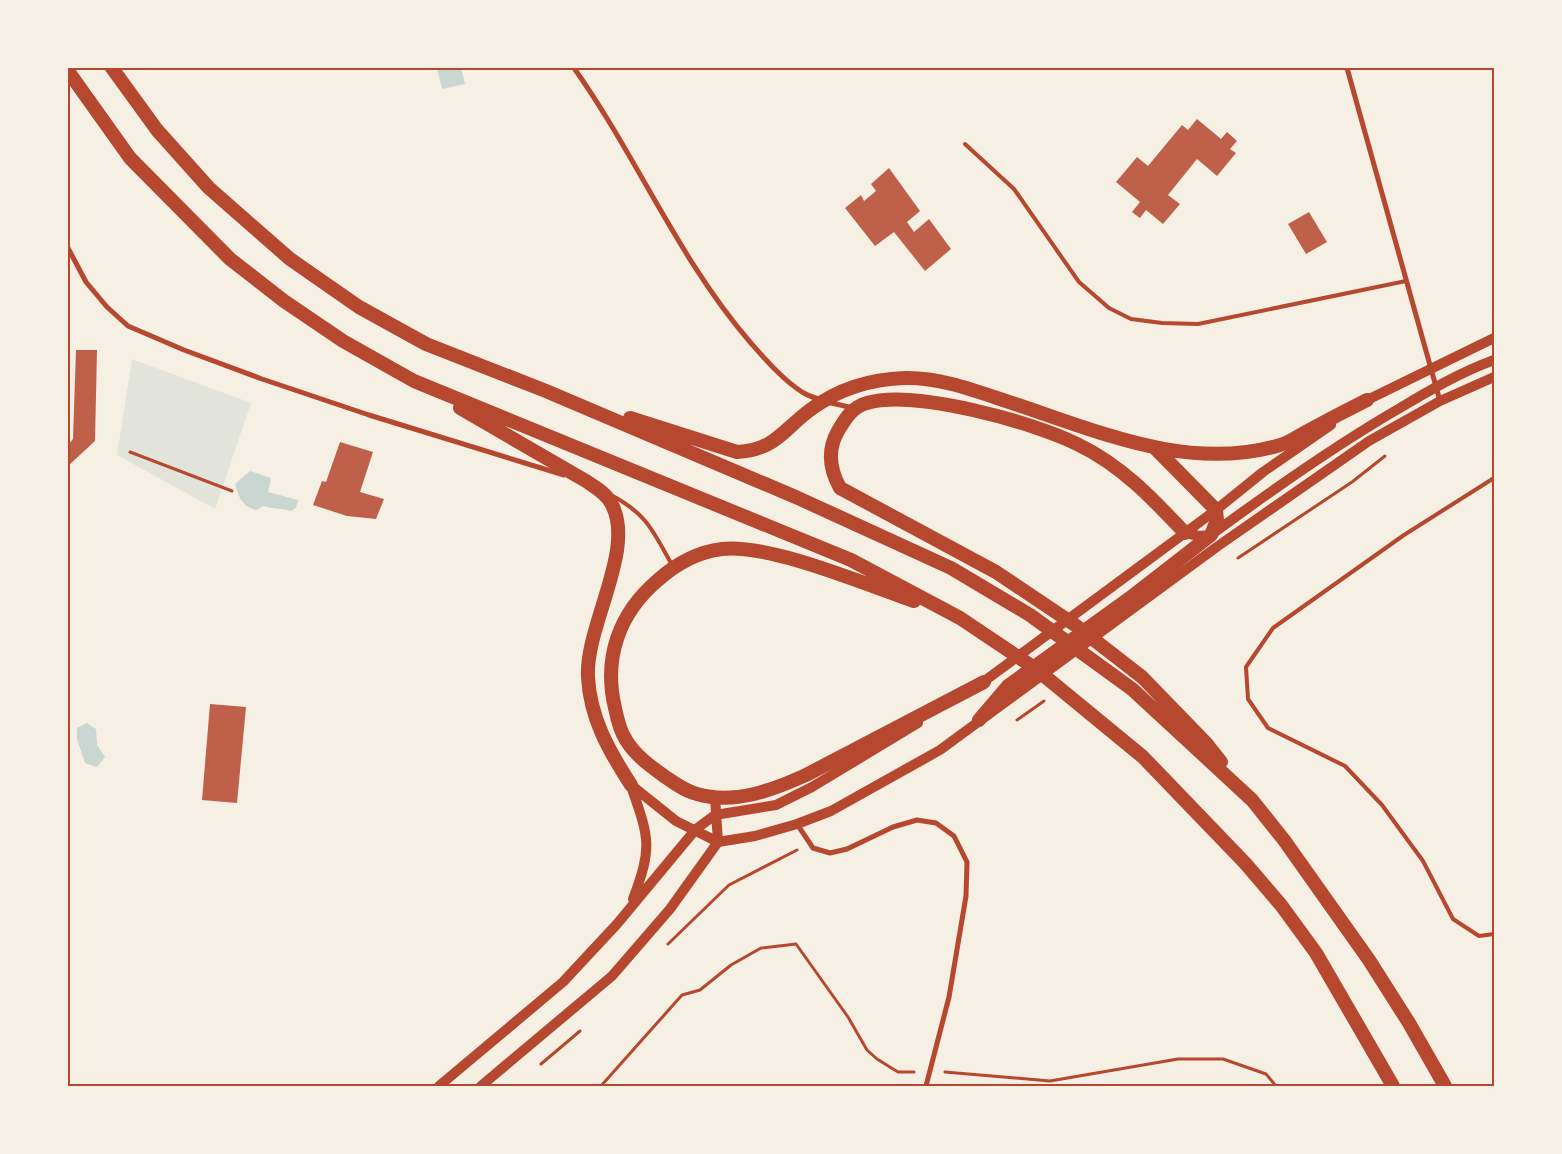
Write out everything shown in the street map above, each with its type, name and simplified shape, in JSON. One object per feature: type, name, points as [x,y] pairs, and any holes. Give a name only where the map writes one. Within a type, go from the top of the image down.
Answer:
[{"type":"highway","points":[[112,68],[157,130],[208,188],[290,259],[359,307],[426,344],[546,391],[883,535],[951,568],[1030,615],[1132,689],[1252,800]]},
{"type":"highway","points":[[68,71],[130,158],[230,259],[284,301],[343,341],[586,481],[603,492],[612,503],[618,531],[618,551],[595,628],[588,675],[591,705],[613,758],[631,785]]},
{"type":"highway","points":[[546,391],[737,452],[755,451],[770,444],[810,410],[838,393],[858,385],[882,380],[908,378],[933,381],[985,395],[1155,448],[1217,455],[1246,453],[1281,445],[1366,400]]},
{"type":"highway","points":[[414,381],[851,560],[960,618],[1036,669],[1143,757],[1245,863],[1281,906],[1316,954],[1393,1086]]},
{"type":"highway","points":[[1185,533],[1115,464],[1076,443],[1016,422],[939,403],[909,399],[884,400],[865,403],[847,415],[835,436],[831,452],[832,472],[840,488],[996,572],[1075,625],[1142,677],[1206,743],[1284,840],[1369,960],[1409,1023],[1445,1086]]},
{"type":"highway","points":[[979,720],[1008,686],[1130,598],[1211,535],[1216,520],[1216,510],[1155,448]]},
{"type":"highway","points":[[960,618],[785,557],[748,549],[721,549],[695,556],[674,566],[652,584],[634,605],[622,626],[612,651],[610,677],[613,698],[625,739],[639,756],[674,784],[696,794],[715,797],[754,794],[777,788],[984,682]]},
{"type":"main road","points":[[439,1086],[563,982],[617,924],[696,829],[715,815],[749,810],[783,801],[820,783],[957,700],[1216,510],[1263,472],[1366,400],[1494,338]]},
{"type":"main road","points":[[1185,533],[1199,536],[1211,535],[1290,478],[1368,426],[1436,387],[1494,360]]},
{"type":"main road","points":[[631,785],[676,821],[696,829],[718,842],[755,836],[797,824],[831,811],[940,750],[1218,546],[1369,441],[1440,402],[1494,376]]},
{"type":"main road","points":[[631,785],[645,827],[648,849],[646,867],[631,905]]},
{"type":"main road","points":[[481,1086],[612,976],[670,909],[718,842],[715,797]]},
{"type":"street","points":[[574,68],[604,111],[652,198],[721,309],[767,361],[802,392],[825,401],[856,409]]},
{"type":"street","points":[[1347,68],[1440,402]]},
{"type":"street","points":[[68,248],[86,282],[107,307],[128,326],[184,350],[262,379],[528,465],[586,481]]},
{"type":"street","points":[[797,824],[813,848],[830,853],[916,820],[936,823],[954,836],[967,862],[966,896],[950,997],[926,1086]]},
{"type":"lane","points":[[965,144],[1014,189],[1080,282],[1109,308],[1131,319],[1162,324],[1198,324],[1406,281]]},
{"type":"lane","points":[[1494,478],[1404,535],[1273,628],[1246,667],[1248,699],[1268,728],[1345,766],[1382,806],[1423,861],[1453,918],[1479,936],[1494,934]]},
{"type":"lane","points":[[586,481],[631,506],[642,516],[648,522],[674,566]]},
{"type":"path","points":[[130,452],[232,491]]},
{"type":"path","points":[[662,950],[729,885],[810,844]]},
{"type":"path","points":[[601,1086],[682,995],[700,990],[731,966],[761,948],[796,944],[848,1017],[867,1050],[877,1059],[898,1072],[930,1071],[1050,1081],[1178,1059],[1223,1059],[1266,1074],[1276,1086]]},
{"type":"path","points":[[535,1069],[585,1025]]},
{"type":"shaded area","points":[[437,68],[461,68],[465,84],[442,89]]},
{"type":"shaded area","points":[[132,359],[251,403],[215,509],[117,455]]},
{"type":"shaded area","points":[[250,471],[271,478],[268,492],[298,500],[296,508],[291,511],[263,506],[257,510],[248,507],[240,497],[235,484]]},
{"type":"shaded area","points":[[87,723],[96,729],[97,745],[105,757],[97,767],[85,763],[77,739],[77,728]]},
{"type":"building","points":[[1197,119],[1221,139],[1227,132],[1237,141],[1230,149],[1236,153],[1217,176],[1197,159],[1168,195],[1180,204],[1163,224],[1146,210],[1140,218],[1132,212],[1140,202],[1116,182],[1137,157],[1148,166],[1182,125],[1188,130]]},
{"type":"building","points":[[889,168],[920,211],[907,222],[914,232],[929,219],[951,249],[925,271],[894,232],[875,246],[845,208],[861,195],[864,201],[876,191],[871,184]]},
{"type":"building","points":[[1309,212],[1327,242],[1306,254],[1288,224]]},
{"type":"building","points":[[76,350],[97,350],[95,441],[68,466],[68,445],[73,439]]},
{"type":"building","points":[[340,442],[373,452],[360,492],[384,499],[376,519],[347,516],[313,505],[322,481],[326,482]]},
{"type":"building","points":[[210,704],[246,707],[237,803],[202,800]]}]
